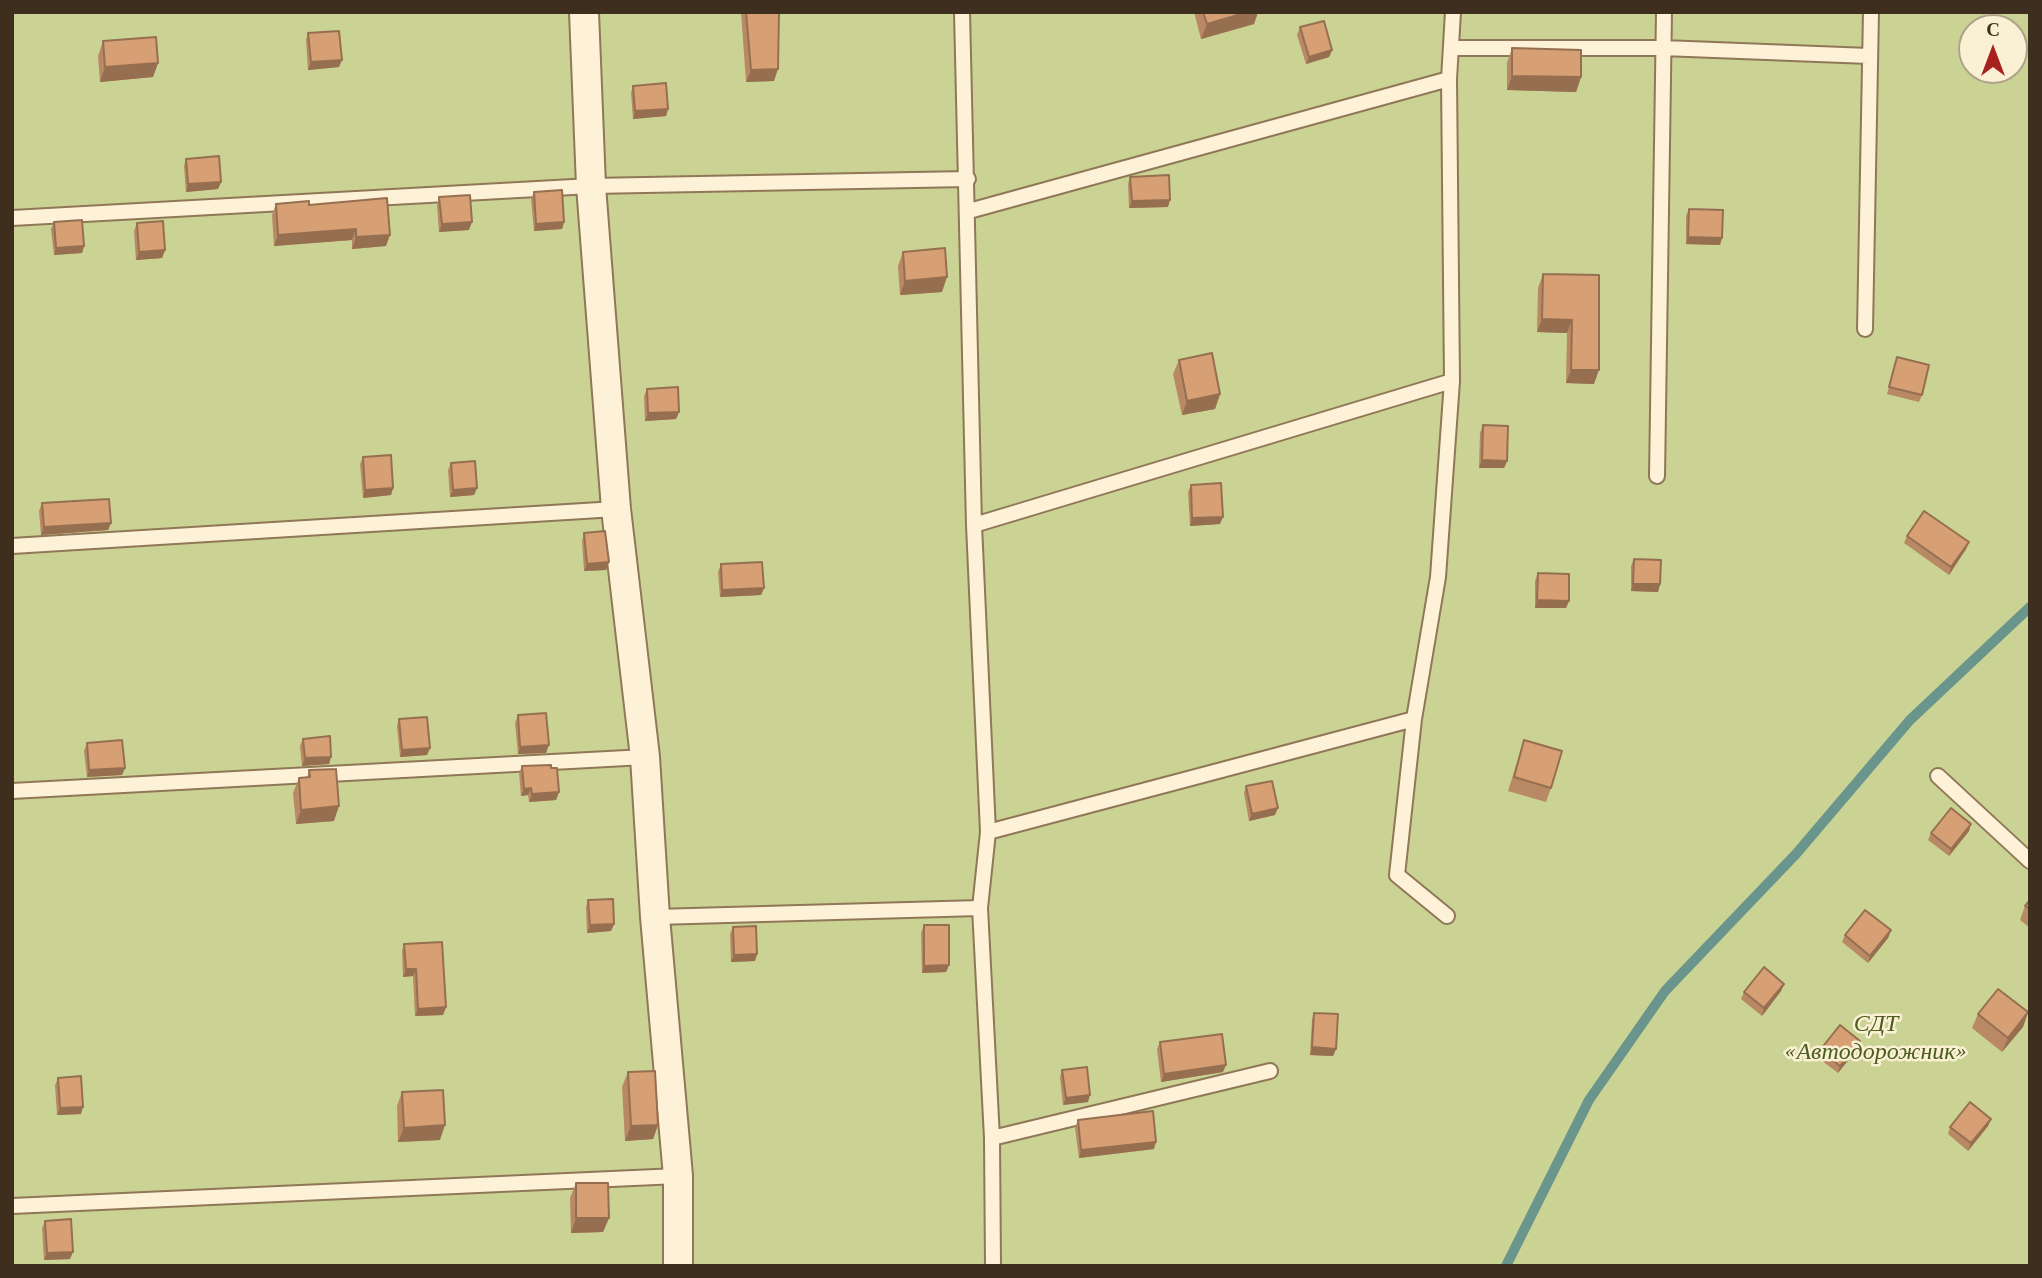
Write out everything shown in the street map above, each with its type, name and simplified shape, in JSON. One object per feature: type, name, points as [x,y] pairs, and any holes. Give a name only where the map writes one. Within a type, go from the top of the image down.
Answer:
[{"type":"street","points":[[584,12],[591,186],[617,509],[645,758],[654,917],[678,1176],[678,1266]]},
{"type":"lane","points":[[962,12],[969,211],[974,525],[988,832],[980,908],[992,1138],[993,1266]]},
{"type":"lane","points":[[1447,916],[1396,875],[1414,719],[1438,577],[1452,380],[1449,79],[1452,12]]},
{"type":"lane","points":[[1657,475],[1664,12]]},
{"type":"lane","points":[[1865,329],[1871,12]]},
{"type":"lane","points":[[1452,48],[1663,48],[1869,56]]},
{"type":"lane","points":[[969,211],[1449,79]]},
{"type":"lane","points":[[12,218],[591,186],[968,179]]},
{"type":"lane","points":[[974,525],[1452,380]]},
{"type":"lane","points":[[12,546],[617,509]]},
{"type":"lane","points":[[988,832],[1414,719]]},
{"type":"lane","points":[[12,791],[645,758]]},
{"type":"lane","points":[[1938,776],[2030,861]]},
{"type":"lane","points":[[654,917],[980,908]]},
{"type":"lane","points":[[992,1138],[1270,1071]]},
{"type":"lane","points":[[12,1206],[678,1176]]},
{"type":"green space","name":"СДТ «Автодорожник»","points":[[12,12],[2030,12],[2030,1266],[12,1266]]},
{"type":"building","points":[[746,12],[779,12],[778,69],[751,70]]},
{"type":"building","points":[[1203,12],[1248,12],[1207,24]]},
{"type":"building","points":[[1324,21],[1332,50],[1309,57],[1300,27]]},
{"type":"building","points":[[339,31],[342,60],[311,62],[308,33]]},
{"type":"building","points":[[156,37],[158,63],[105,67],[103,41]]},
{"type":"building","points":[[1512,48],[1581,50],[1581,77],[1512,76]]},
{"type":"building","points":[[666,83],[668,109],[635,111],[633,86]]},
{"type":"building","points":[[219,156],[221,182],[188,184],[186,159]]},
{"type":"building","points":[[1169,175],[1170,200],[1132,201],[1130,177]]},
{"type":"building","points":[[562,190],[564,222],[536,224],[534,192]]},
{"type":"building","points":[[470,195],[472,222],[442,224],[439,197]]},
{"type":"building","points":[[387,198],[390,235],[356,237],[356,229],[278,235],[276,204],[309,201],[309,205]]},
{"type":"building","points":[[1689,209],[1723,210],[1722,238],[1688,237]]},
{"type":"building","points":[[82,220],[84,246],[56,248],[54,222]]},
{"type":"building","points":[[163,221],[165,250],[139,252],[137,223]]},
{"type":"building","points":[[945,248],[947,277],[905,281],[903,252]]},
{"type":"building","points":[[1543,274],[1599,275],[1599,370],[1571,370],[1572,320],[1542,319]]},
{"type":"building","points":[[1212,353],[1220,394],[1187,401],[1179,360]]},
{"type":"building","points":[[1897,357],[1929,365],[1922,395],[1889,387]]},
{"type":"building","points":[[678,387],[679,412],[648,413],[647,389]]},
{"type":"building","points":[[1483,425],[1508,426],[1507,461],[1482,460]]},
{"type":"building","points":[[391,455],[393,488],[365,490],[363,457]]},
{"type":"building","points":[[475,461],[477,488],[453,490],[451,463]]},
{"type":"building","points":[[1221,483],[1223,517],[1192,518],[1191,485]]},
{"type":"building","points":[[109,499],[111,523],[44,527],[42,503]]},
{"type":"building","points":[[1924,511],[1969,542],[1951,567],[1907,536]]},
{"type":"building","points":[[605,531],[609,562],[587,564],[584,533]]},
{"type":"building","points":[[1634,559],[1661,560],[1660,584],[1633,584]]},
{"type":"building","points":[[762,562],[764,588],[722,590],[721,564]]},
{"type":"building","points":[[1538,573],[1569,574],[1569,601],[1537,600]]},
{"type":"building","points":[[546,713],[549,745],[520,747],[518,715]]},
{"type":"building","points":[[427,717],[430,748],[402,750],[399,719]]},
{"type":"building","points":[[330,736],[331,757],[305,758],[303,739]]},
{"type":"building","points":[[122,740],[125,768],[89,770],[87,743]]},
{"type":"building","points":[[1524,740],[1562,751],[1551,788],[1514,777]]},
{"type":"building","points":[[551,765],[551,768],[557,768],[559,792],[532,794],[531,788],[524,789],[522,766]]},
{"type":"building","points":[[336,769],[339,806],[301,810],[299,778],[310,777],[309,770]]},
{"type":"building","points":[[1272,781],[1278,808],[1252,814],[1246,786]]},
{"type":"building","points":[[1951,808],[1971,824],[1951,849],[1931,833]]},
{"type":"building","points":[[613,899],[614,924],[590,925],[588,900]]},
{"type":"building","points":[[1865,910],[1891,930],[1870,956],[1845,935]]},
{"type":"building","points":[[924,925],[949,925],[949,965],[924,966]]},
{"type":"building","points":[[756,926],[757,954],[734,955],[733,927]]},
{"type":"building","points":[[442,942],[446,1007],[418,1009],[416,969],[406,969],[404,944]]},
{"type":"building","points":[[1764,967],[1784,984],[1764,1008],[1744,992]]},
{"type":"building","points":[[1998,989],[2028,1012],[2008,1038],[1978,1014]]},
{"type":"building","points":[[1314,1013],[1338,1014],[1336,1049],[1312,1047]]},
{"type":"building","points":[[1840,1025],[1860,1041],[1840,1066],[1820,1050]]},
{"type":"building","points":[[1222,1034],[1226,1065],[1164,1074],[1160,1042]]},
{"type":"building","points":[[1087,1067],[1090,1095],[1066,1098],[1062,1070]]},
{"type":"building","points":[[655,1071],[658,1125],[631,1126],[628,1072]]},
{"type":"building","points":[[81,1076],[83,1107],[60,1108],[58,1078]]},
{"type":"building","points":[[443,1090],[445,1125],[404,1128],[402,1092]]},
{"type":"building","points":[[1970,1102],[1991,1119],[1971,1143],[1950,1127]]},
{"type":"building","points":[[1153,1111],[1156,1142],[1081,1150],[1078,1120]]},
{"type":"building","points":[[576,1183],[608,1183],[609,1218],[576,1218]]},
{"type":"building","points":[[71,1219],[73,1252],[47,1253],[45,1221]]},
{"type":"waterway","points":[[1506,1266],[1589,1100],[1665,991],[1796,854],[1910,720],[2030,607]]}]
